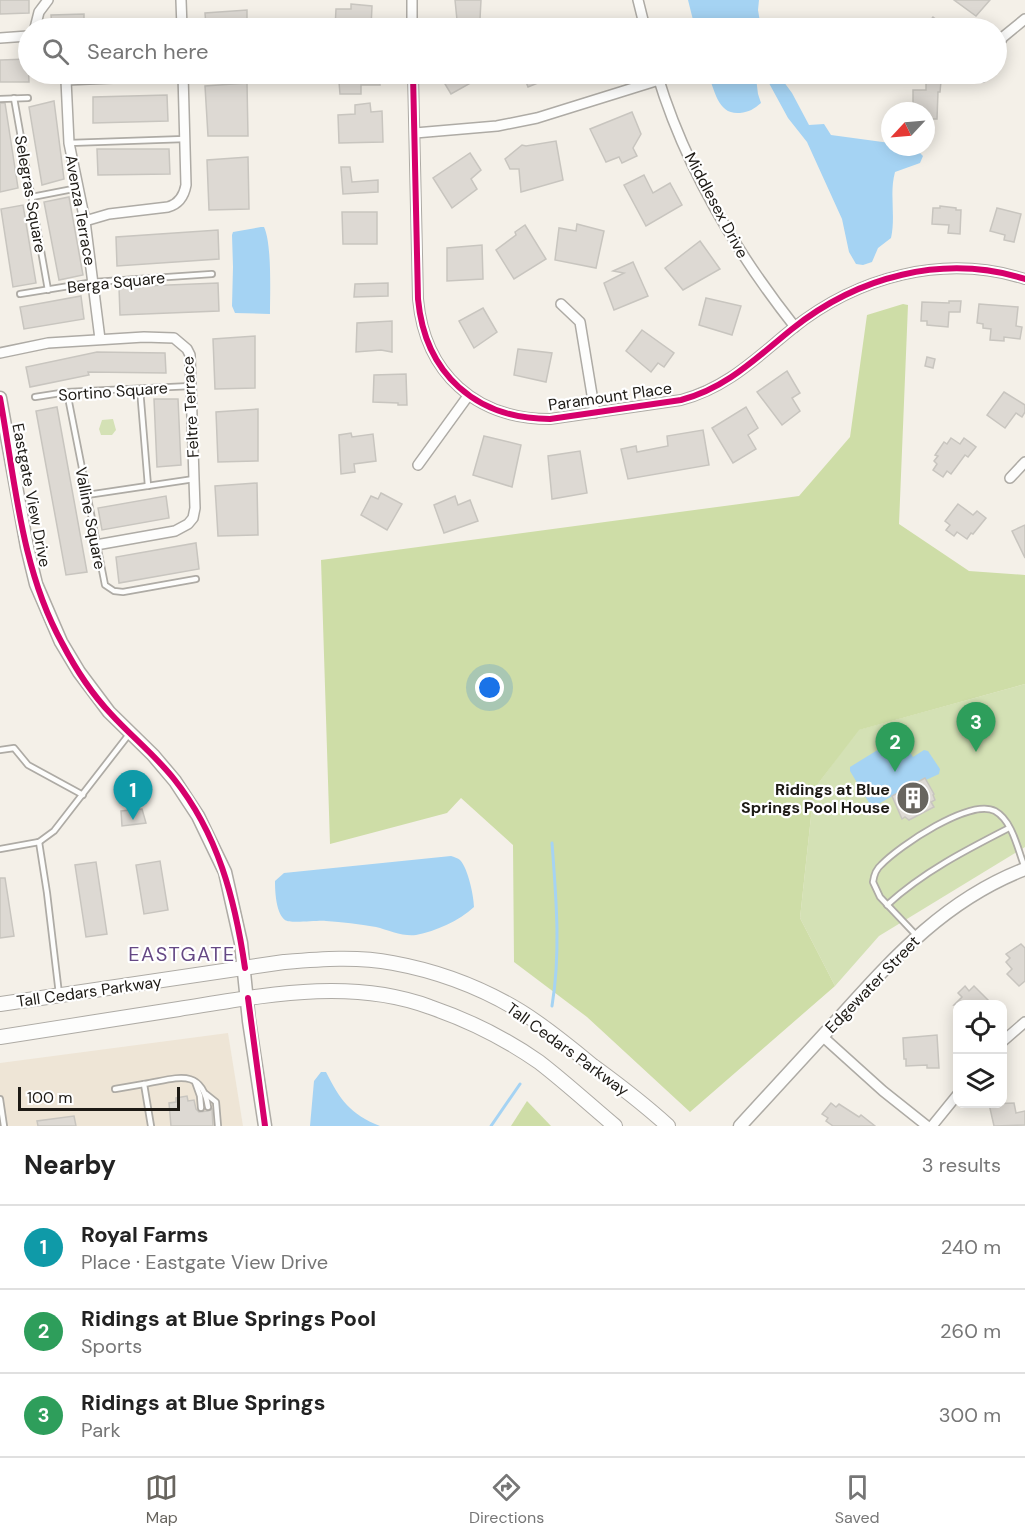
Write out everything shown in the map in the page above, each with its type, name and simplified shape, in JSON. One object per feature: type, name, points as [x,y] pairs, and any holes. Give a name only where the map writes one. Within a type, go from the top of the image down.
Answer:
[{"type":"main road","name":"Tall Cedars Parkway","points":[[0,1004],[328,958],[391,963],[426,970],[470,986],[520,1011],[630,1094],[668,1126]]},
{"type":"main road","name":"Tall Cedars Parkway","points":[[0,1037],[248,998],[319,991],[391,996],[428,1006],[500,1038],[539,1063],[615,1126]]},
{"type":"street","points":[[38,18],[48,0]]},
{"type":"street","points":[[181,0],[182,18]]},
{"type":"street","points":[[412,0],[412,18]]},
{"type":"street","points":[[638,0],[642,18]]},
{"type":"street","points":[[1007,34],[1025,19]]},
{"type":"street","points":[[0,38],[18,37]]},
{"type":"street","name":"Avenza Terrace","points":[[66,84],[69,143],[85,221],[100,339]]},
{"type":"street","points":[[85,221],[109,214],[160,209],[175,205],[185,192],[183,84]]},
{"type":"street","name":"Paramount Place","points":[[413,84],[418,299],[421,322],[431,351],[441,368],[468,396],[498,412],[531,419],[550,419],[681,400],[699,395],[732,378],[820,308],[847,293],[895,275],[946,268],[997,272],[1025,279]]},
{"type":"street","points":[[415,133],[456,131],[537,118],[637,84]]},
{"type":"street","name":"Middlesex Drive","points":[[661,84],[678,131],[712,204],[739,250],[795,327]]},
{"type":"street","points":[[561,304],[580,322],[595,413]]},
{"type":"street","name":"Feltre Terrace","points":[[0,353],[48,343],[100,339],[168,338],[179,341],[187,349],[190,355],[195,508],[192,518],[183,528],[145,538],[96,545]]},
{"type":"street","points":[[418,465],[468,396]]},
{"type":"street","name":"Eastgate View Drive","points":[[0,398],[27,547],[36,584],[61,642],[79,672],[109,712],[153,755],[175,781],[213,844],[225,872],[245,968],[265,1126]]},
{"type":"street","points":[[1010,478],[1025,462]]},
{"type":"street","name":"Edgewater Street","points":[[741,1126],[894,957],[916,936],[964,900],[1025,869]]},
{"type":"street","points":[[1007,1038],[1025,1023]]},
{"type":"street","points":[[822,1036],[884,1091],[930,1126],[953,1099]]},
{"type":"lane","points":[[0,99],[28,98]]},
{"type":"lane","name":"Selegras Square","points":[[14,99],[48,290]]},
{"type":"lane","points":[[69,143],[185,139]]},
{"type":"lane","points":[[32,197],[78,188]]},
{"type":"lane","name":"Berga Square","points":[[20,294],[94,282],[212,274]]},
{"type":"lane","name":"Sortino Square","points":[[35,397],[67,392],[191,386]]},
{"type":"lane","points":[[140,389],[148,486]]},
{"type":"lane","name":"Valline Square","points":[[67,392],[103,581],[109,589],[123,592],[196,579]]},
{"type":"lane","points":[[87,495],[194,479]]},
{"type":"lane","points":[[0,849],[39,842],[54,831],[130,733]]},
{"type":"lane","points":[[0,750],[14,748],[28,765],[83,795]]},
{"type":"lane","points":[[916,936],[887,905],[875,889],[873,882],[880,866],[929,830],[976,808],[996,812],[1009,828],[1025,869]]},
{"type":"lane","points":[[887,905],[918,879],[1009,828]]},
{"type":"lane","points":[[39,842],[59,995]]},
{"type":"lane","points":[[191,1079],[200,1096],[201,1108]]},
{"type":"lane","points":[[115,1089],[191,1079],[216,1102],[218,1126]]},
{"type":"lane","points":[[144,1084],[151,1126]]},
{"type":"lane","points":[[206,1094],[208,1107]]},
{"type":"lane","points":[[0,1099],[4,1126]]},
{"type":"shaded area","points":[[228,1033],[243,1126],[0,1126],[0,1063]]},
{"type":"green space","points":[[903,304],[908,305],[899,524],[969,571],[1025,575],[1025,684],[859,730],[814,789],[800,918],[835,986],[690,1112],[587,1017],[514,962],[513,845],[461,798],[447,813],[330,844],[321,560],[799,496],[850,437],[867,315]]},
{"type":"green space","points":[[113,419],[116,430],[112,435],[101,435],[99,429],[102,420]]},
{"type":"green space","points":[[1025,684],[1025,847],[879,936],[835,986],[800,918],[814,789],[858,730]]},
{"type":"green space","points":[[527,1101],[551,1126],[511,1126]]},
{"type":"water","points":[[688,0],[759,0],[759,18],[692,18]]},
{"type":"water","points":[[712,84],[757,84],[761,103],[743,113],[733,113],[722,106]]},
{"type":"water","points":[[769,84],[785,84],[809,125],[824,124],[831,135],[881,142],[881,156],[923,156],[920,163],[895,172],[891,238],[878,248],[872,262],[863,265],[856,264],[849,252],[842,219],[807,142],[788,118]]},
{"type":"water","points":[[264,227],[267,235],[270,314],[235,313],[232,306],[232,235],[233,232]]},
{"type":"water","points":[[897,738],[901,738],[913,757],[924,750],[928,751],[940,769],[939,774],[926,780],[924,778],[875,806],[871,806],[850,771],[850,767]]},
{"type":"water","points":[[451,856],[460,860],[466,869],[474,907],[454,921],[424,933],[406,935],[376,927],[338,922],[288,921],[282,917],[278,907],[275,881],[284,873]]},
{"type":"water","points":[[321,1072],[326,1072],[336,1091],[353,1111],[380,1126],[310,1126],[314,1081]]},
{"type":"building","points":[[0,0],[29,0],[29,13],[0,14]]},
{"type":"building","points":[[455,0],[481,0],[480,18],[457,18]]},
{"type":"building","points":[[954,0],[990,0],[976,16]]},
{"type":"building","points":[[351,4],[372,6],[371,18],[336,18],[336,9],[351,9]]},
{"type":"building","points":[[247,10],[247,18],[205,18],[205,13]]},
{"type":"building","points":[[84,14],[84,18],[51,18],[51,15]]},
{"type":"building","points":[[18,59],[18,82],[0,82],[0,60]]},
{"type":"building","points":[[247,84],[248,136],[208,136],[205,86]]},
{"type":"building","points":[[339,84],[380,84],[361,85],[361,94],[340,94]]},
{"type":"building","points":[[445,84],[469,84],[451,94]]},
{"type":"building","points":[[926,84],[941,84],[940,92],[938,92],[937,119],[935,119],[935,102],[913,102],[913,90],[926,90]]},
{"type":"building","points":[[167,95],[168,121],[93,123],[93,97]]},
{"type":"building","points":[[54,101],[64,179],[42,185],[29,107]]},
{"type":"building","points":[[0,103],[5,103],[18,188],[0,192]]},
{"type":"building","points":[[370,103],[371,112],[382,111],[383,142],[339,143],[338,115],[355,114],[355,105]]},
{"type":"building","points":[[632,112],[641,134],[633,148],[637,156],[622,163],[619,157],[606,162],[590,129]]},
{"type":"building","points":[[556,141],[563,180],[521,192],[519,169],[510,169],[505,159],[522,145]]},
{"type":"building","points":[[97,149],[169,149],[170,174],[98,175]]},
{"type":"building","points":[[470,153],[481,170],[471,179],[477,189],[452,208],[433,178]]},
{"type":"building","points":[[248,157],[249,209],[209,210],[207,160]]},
{"type":"building","points":[[341,167],[350,167],[352,182],[378,180],[378,192],[343,194]]},
{"type":"building","points":[[644,175],[653,193],[670,183],[682,205],[646,226],[624,185]]},
{"type":"building","points":[[69,197],[83,275],[59,280],[44,202]]},
{"type":"building","points":[[23,205],[36,283],[13,287],[1,209]]},
{"type":"building","points":[[940,206],[961,210],[960,234],[948,233],[949,225],[932,224],[933,208],[940,208]]},
{"type":"building","points":[[997,208],[1021,214],[1014,242],[1004,240],[1005,235],[990,231]]},
{"type":"building","points":[[342,212],[377,212],[377,244],[343,244]]},
{"type":"building","points":[[577,224],[604,231],[596,268],[555,260],[559,228],[576,231]]},
{"type":"building","points":[[525,225],[546,259],[514,279],[496,250]]},
{"type":"building","points":[[218,230],[219,259],[117,266],[116,237]]},
{"type":"building","points":[[700,241],[720,269],[683,290],[665,268]]},
{"type":"building","points":[[482,245],[483,279],[447,281],[447,248]]},
{"type":"building","points":[[633,262],[648,296],[614,310],[604,283],[624,273],[613,271]]},
{"type":"building","points":[[218,283],[219,311],[120,315],[119,287]]},
{"type":"building","points":[[388,283],[388,296],[354,297],[355,284]]},
{"type":"building","points":[[81,296],[84,319],[24,329],[20,307]]},
{"type":"building","points":[[706,298],[741,306],[732,335],[699,325]]},
{"type":"building","points":[[949,301],[961,301],[960,312],[949,312],[948,327],[927,325],[927,321],[921,321],[922,302],[949,303]]},
{"type":"building","points":[[979,304],[1018,307],[1016,326],[1022,327],[1020,339],[1004,337],[1004,341],[990,340],[991,329],[983,328],[983,324],[977,323]]},
{"type":"building","points":[[483,308],[497,332],[474,348],[459,321]]},
{"type":"building","points":[[392,321],[392,352],[381,350],[356,352],[357,323]]},
{"type":"building","points":[[642,330],[674,353],[664,367],[658,363],[651,372],[626,351]]},
{"type":"building","points":[[255,336],[255,388],[215,389],[213,339]]},
{"type":"building","points":[[518,349],[552,353],[546,382],[514,375]]},
{"type":"building","points":[[97,352],[165,353],[166,373],[88,372],[89,375],[30,387],[26,367]]},
{"type":"building","points":[[927,357],[935,359],[933,368],[925,366]]},
{"type":"building","points":[[787,371],[800,393],[792,398],[800,411],[782,425],[757,392]]},
{"type":"building","points":[[406,374],[407,405],[373,402],[374,375]]},
{"type":"building","points":[[1004,392],[1025,405],[1022,417],[1016,413],[1005,428],[987,415]]},
{"type":"building","points":[[154,399],[178,399],[181,465],[157,467]]},
{"type":"building","points":[[57,407],[87,572],[66,575],[36,411]]},
{"type":"building","points":[[746,407],[758,428],[748,435],[756,449],[733,463],[712,428]]},
{"type":"building","points":[[258,409],[258,461],[218,462],[216,412]]},
{"type":"building","points":[[703,430],[709,465],[628,479],[621,449],[636,446],[637,452],[668,446],[667,436]]},
{"type":"building","points":[[351,433],[352,437],[373,434],[376,461],[354,464],[355,472],[341,474],[339,435]]},
{"type":"building","points":[[484,436],[521,445],[512,487],[473,475]]},
{"type":"building","points":[[951,438],[960,444],[964,438],[976,447],[968,457],[965,455],[951,474],[947,471],[943,477],[933,470],[937,464],[934,461],[938,456],[935,455],[944,442],[947,444]]},
{"type":"building","points":[[580,451],[587,493],[552,499],[548,456]]},
{"type":"building","points":[[257,483],[258,535],[218,536],[215,486]]},
{"type":"building","points":[[381,493],[402,504],[387,530],[361,515],[371,496],[378,499]]},
{"type":"building","points":[[166,496],[169,518],[102,530],[98,508]]},
{"type":"building","points":[[455,496],[458,505],[470,500],[478,521],[444,533],[434,505]]},
{"type":"building","points":[[958,504],[973,515],[977,511],[986,518],[967,539],[957,532],[954,536],[946,530],[950,525],[945,521]]},
{"type":"building","points":[[1025,525],[1025,558],[1012,531]]},
{"type":"building","points":[[196,543],[199,569],[119,583],[116,557]]},
{"type":"building","name":"Ridings at Blue Springs Pool House","points":[[925,778],[934,794],[935,800],[931,802],[934,807],[909,820],[905,817],[902,819],[892,796]]},
{"type":"building","points":[[142,809],[146,823],[122,826],[121,811]]},
{"type":"building","points":[[160,861],[168,910],[144,914],[136,865]]},
{"type":"building","points":[[96,862],[107,934],[86,937],[75,865]]},
{"type":"building","points":[[0,878],[5,878],[14,936],[0,938]]},
{"type":"building","points":[[1021,944],[1025,948],[1025,981],[1019,986],[1007,974],[1012,969],[1006,962],[1010,958],[1006,954]]},
{"type":"building","points":[[965,986],[969,991],[974,986],[988,1000],[959,1000],[962,997],[958,993]]},
{"type":"building","points":[[937,1035],[939,1068],[927,1068],[927,1065],[906,1066],[903,1038]]},
{"type":"building","points":[[187,1096],[188,1101],[194,1100],[199,1112],[212,1109],[213,1126],[171,1126],[169,1103],[176,1102],[176,1098]]},
{"type":"building","points":[[831,1103],[836,1107],[839,1104],[859,1117],[861,1115],[875,1126],[833,1126],[822,1114]]},
{"type":"building","points":[[1007,1103],[1014,1103],[1016,1113],[1025,1111],[1025,1125],[994,1126],[990,1108],[1007,1108]]},
{"type":"building","points":[[74,1116],[76,1126],[38,1126],[37,1121]]},
{"type":"waterway","points":[[552,843],[557,944],[552,1006]]},
{"type":"waterway","points":[[491,1126],[520,1084]]},
{"type":"cycle path","points":[[413,84],[418,299],[423,326],[431,349],[443,370],[459,387],[478,401],[499,411],[523,417],[550,419],[681,400],[698,395],[740,371],[817,311],[873,283],[902,275],[932,270],[963,269],[994,272],[1025,279]]},
{"type":"cycle path","points":[[0,398],[28,555],[48,615],[90,689],[111,714],[167,770],[202,822],[230,892],[245,968]]},
{"type":"cycle path","points":[[248,998],[265,1126]]},
{"type":"place","name":"Ridings at Blue Springs","points":[[976,752]]},
{"type":"place","name":"Ridings at Blue Springs Pool","points":[[895,772]]},
{"type":"place","name":"Ridings at Blue Springs Pool House","points":[[913,798]]},
{"type":"place","name":"Royal Farms","points":[[133,820]]},
{"type":"district","name":"EASTGATE","points":[[182,954]]}]
